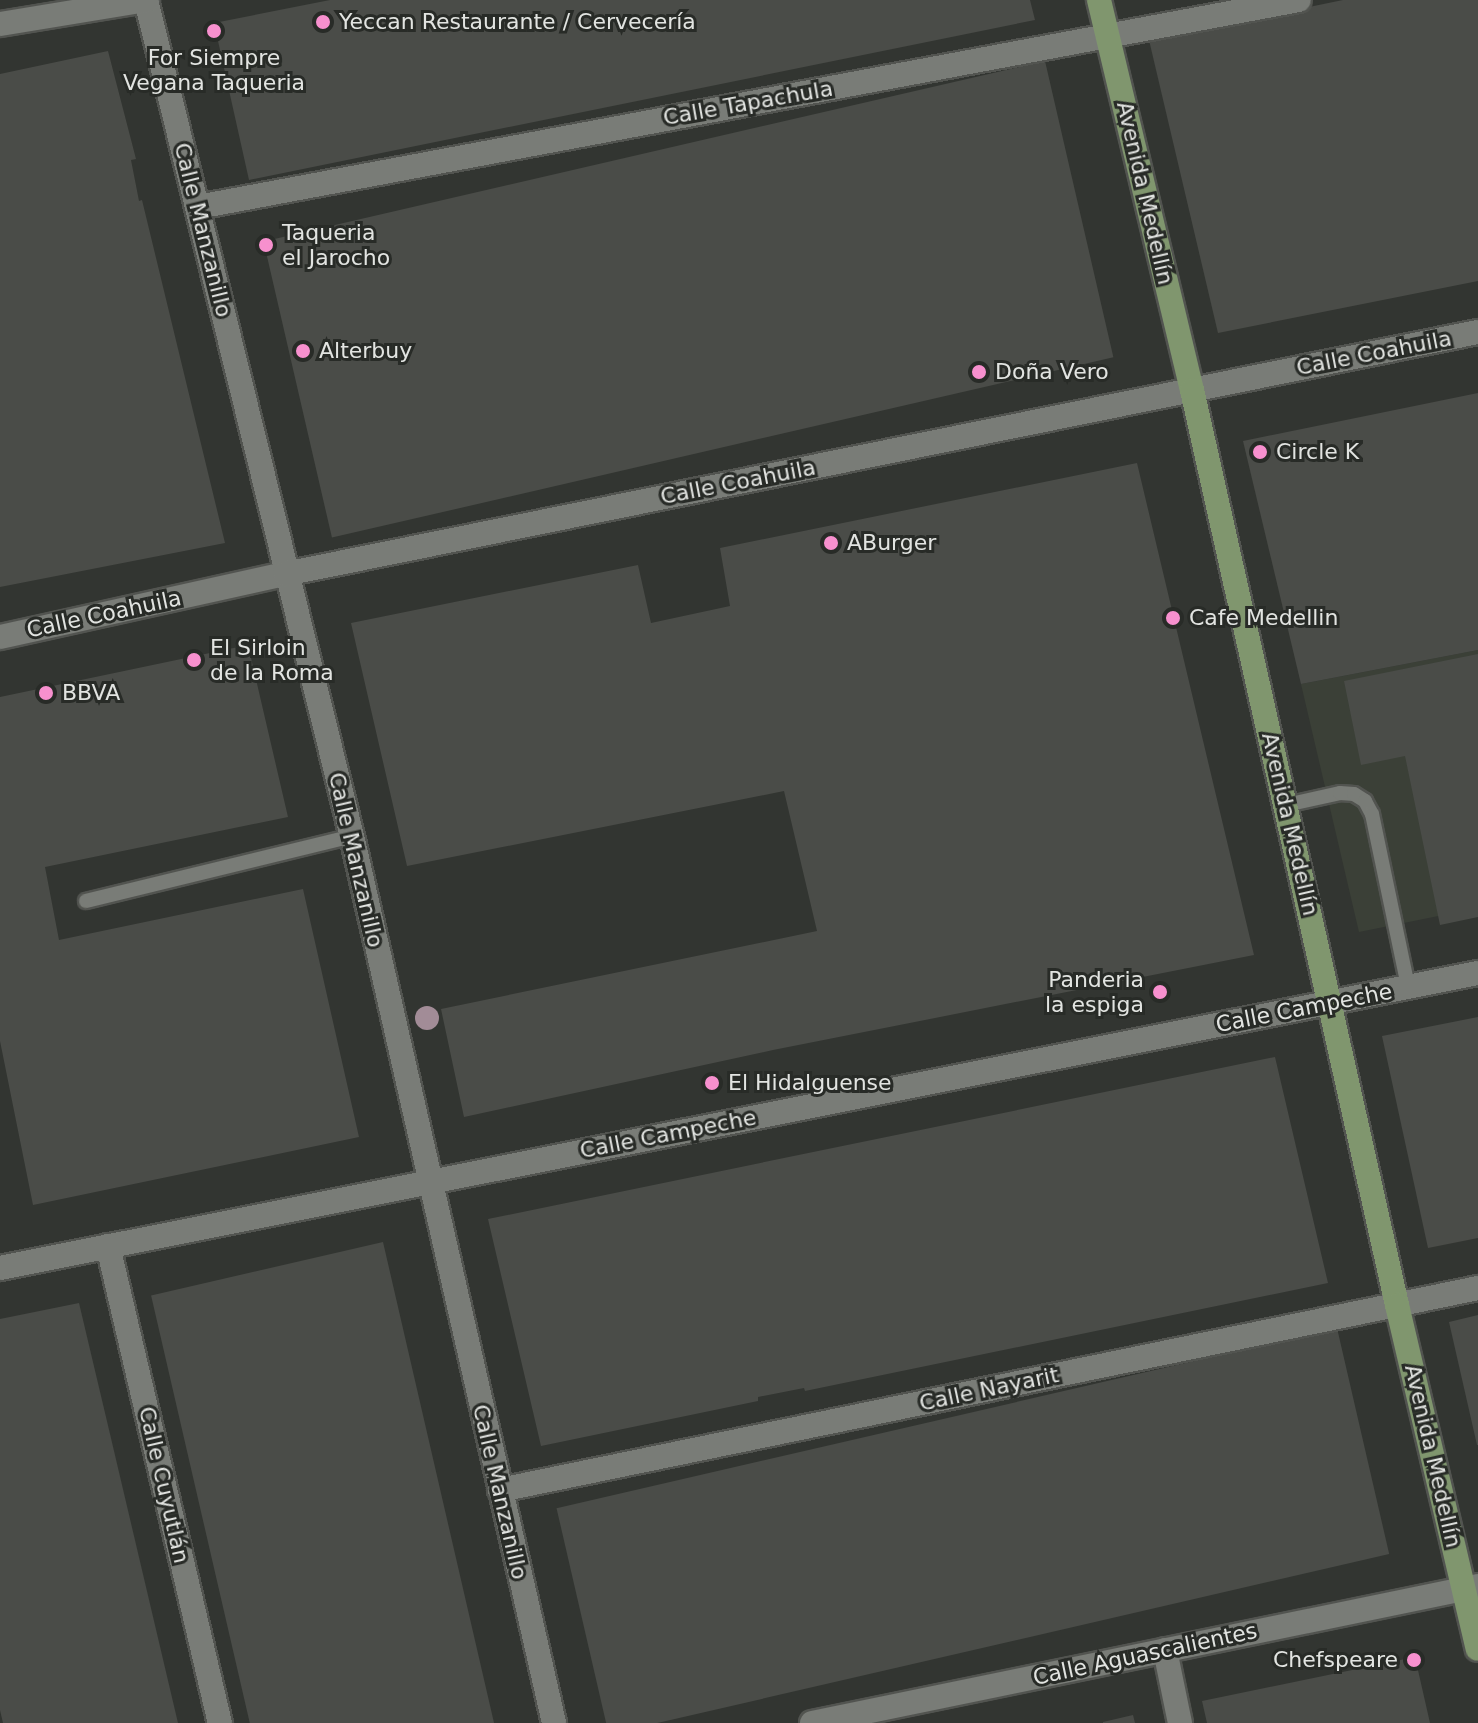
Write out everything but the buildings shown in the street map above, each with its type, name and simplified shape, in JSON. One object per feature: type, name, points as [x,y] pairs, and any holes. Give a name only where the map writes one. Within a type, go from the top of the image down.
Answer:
[{"type":"main road","name":"Avenida Medellín","points":[[1099,0],[1192,390],[1397,1305],[1471,1587],[1478,1649]]},
{"type":"street","points":[[0,24],[146,0]]},
{"type":"street","name":"Calle Manzanillo","points":[[146,0],[352,836],[554,1723]]},
{"type":"street","name":"Calle Tapachula","points":[[198,207],[1299,0]]},
{"type":"street","name":"Calle Coahuila","points":[[0,637],[285,574],[1478,332]]},
{"type":"street","name":"Calle Campeche","points":[[0,1268],[1478,973]]},
{"type":"street","name":"Calle Cuyutlán","points":[[108,1246],[220,1723]]},
{"type":"street","name":"Calle Nayarit","points":[[500,1490],[1478,1288]]},
{"type":"street","name":"Calle Aguascalientes","points":[[812,1723],[874,1717],[1165,1650],[1471,1587]]},
{"type":"street","points":[[1165,1650],[1180,1723]]},
{"type":"lane","points":[[1286,805],[1340,793],[1354,794],[1365,801],[1372,814],[1408,987]]},
{"type":"lane","points":[[86,901],[352,836]]},
{"type":"shaded area","points":[[1478,650],[1478,908],[1359,932],[1301,684]]},
{"type":"place","name":"Yeccan Restaurante / Cervecería","points":[[323,22]]},
{"type":"place","name":"For Siempre Vegana Taqueria","points":[[214,31]]},
{"type":"place","name":"Taqueria el Jarocho","points":[[266,245]]},
{"type":"place","name":"Alterbuy","points":[[303,351]]},
{"type":"place","name":"Doña Vero","points":[[979,372]]},
{"type":"place","name":"Circle K","points":[[1260,452]]},
{"type":"place","name":"ABurger","points":[[831,543]]},
{"type":"place","name":"Cafe Medellin","points":[[1173,618]]},
{"type":"place","name":"El Sirloin de la Roma","points":[[194,660]]},
{"type":"place","name":"BBVA","points":[[46,693]]},
{"type":"place","name":"Panderia la espiga","points":[[1160,992]]},
{"type":"place","name":"El Hidalguense","points":[[712,1083]]},
{"type":"place","name":"Chefspeare","points":[[1414,1660]]}]
